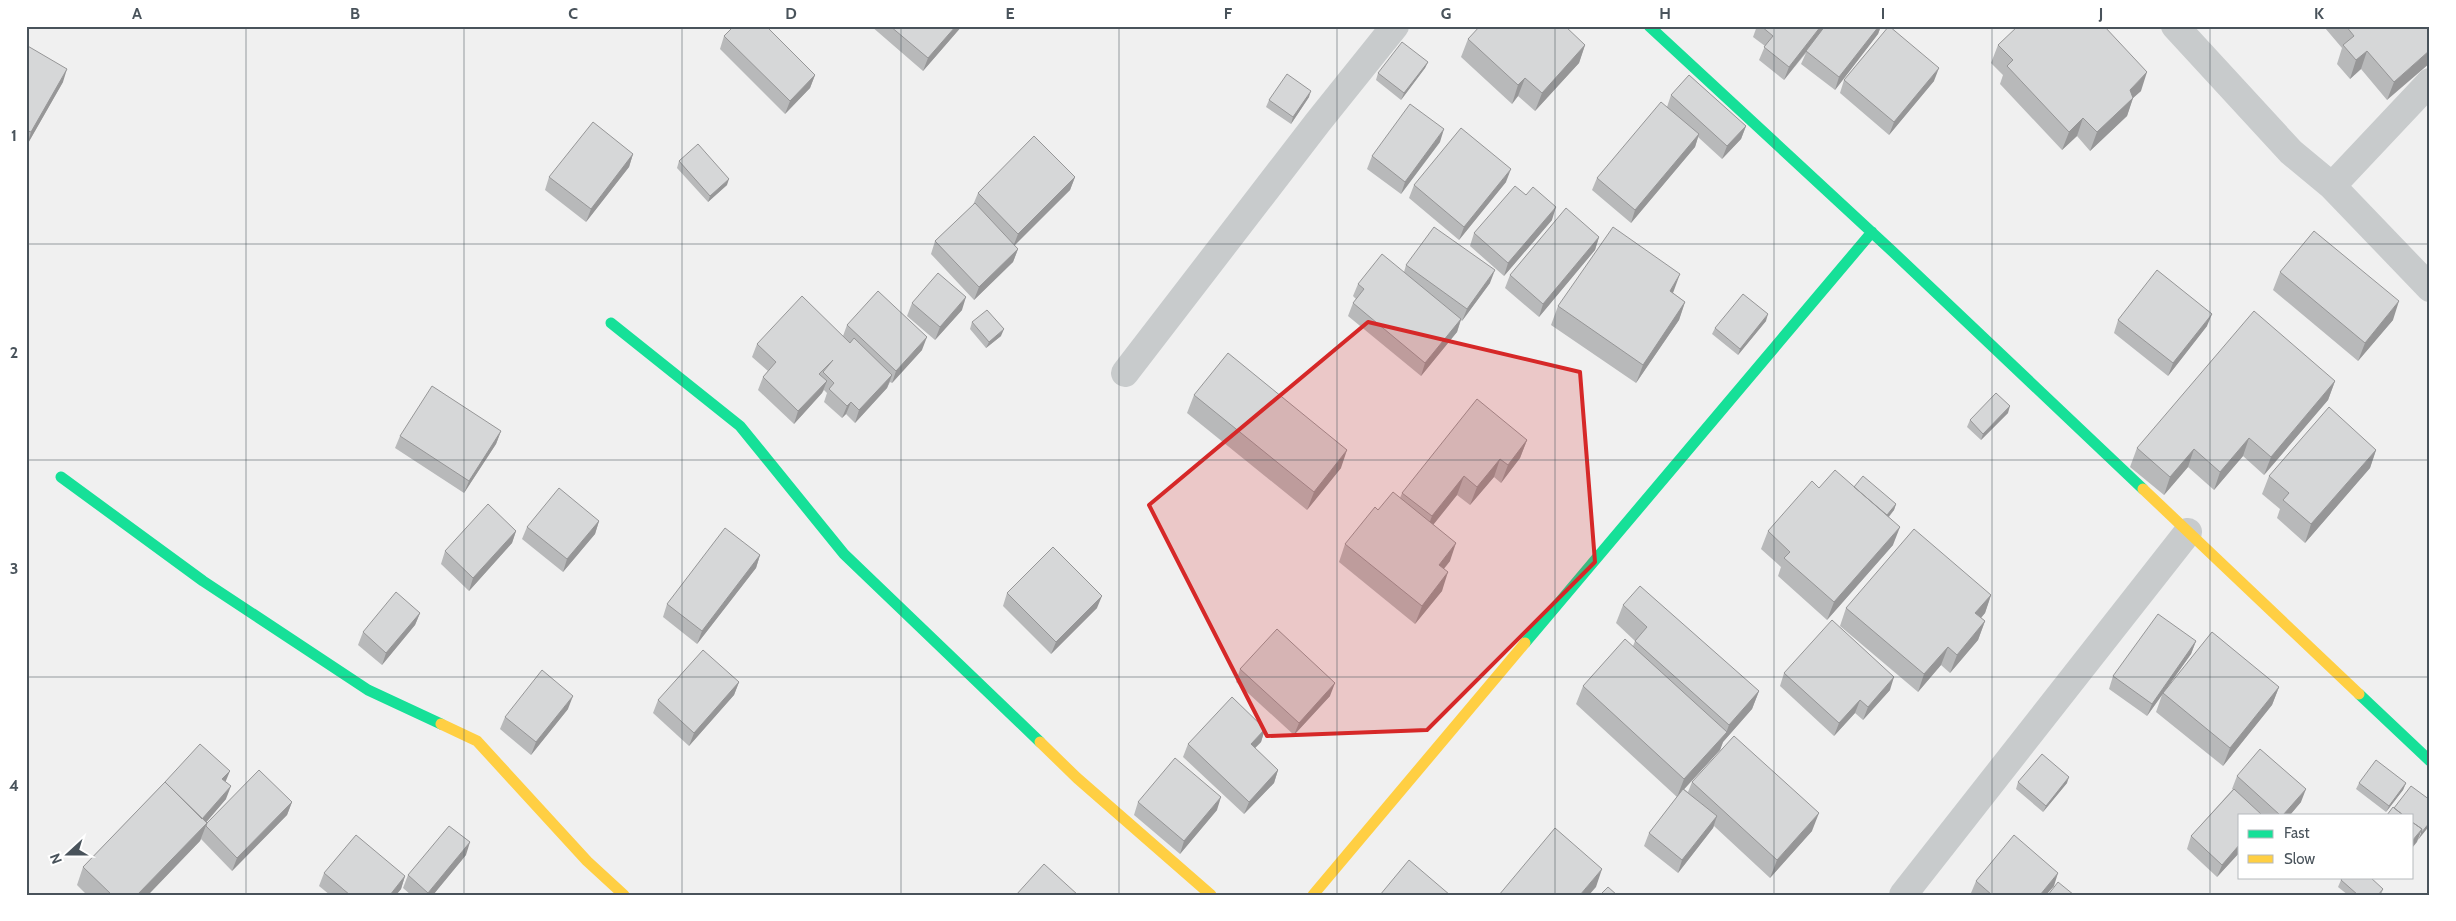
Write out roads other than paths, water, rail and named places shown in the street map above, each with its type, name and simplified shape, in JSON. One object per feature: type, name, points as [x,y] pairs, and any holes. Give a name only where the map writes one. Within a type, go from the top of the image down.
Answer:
[{"type":"street","points":[[1125,373],[1318,122],[1395,26]]},
{"type":"street","points":[[1648,26],[1872,232],[2430,761]]},
{"type":"street","points":[[2175,26],[2291,152],[2332,186],[2430,288]]},
{"type":"street","points":[[2332,186],[2430,82]]},
{"type":"street","points":[[1313,895],[1872,232]]},
{"type":"street","points":[[611,323],[740,426],[844,554],[1077,778],[1211,895]]},
{"type":"street","points":[[61,477],[203,581],[368,690],[478,741],[587,861],[624,895]]},
{"type":"street","points":[[1903,895],[2188,532]]}]
